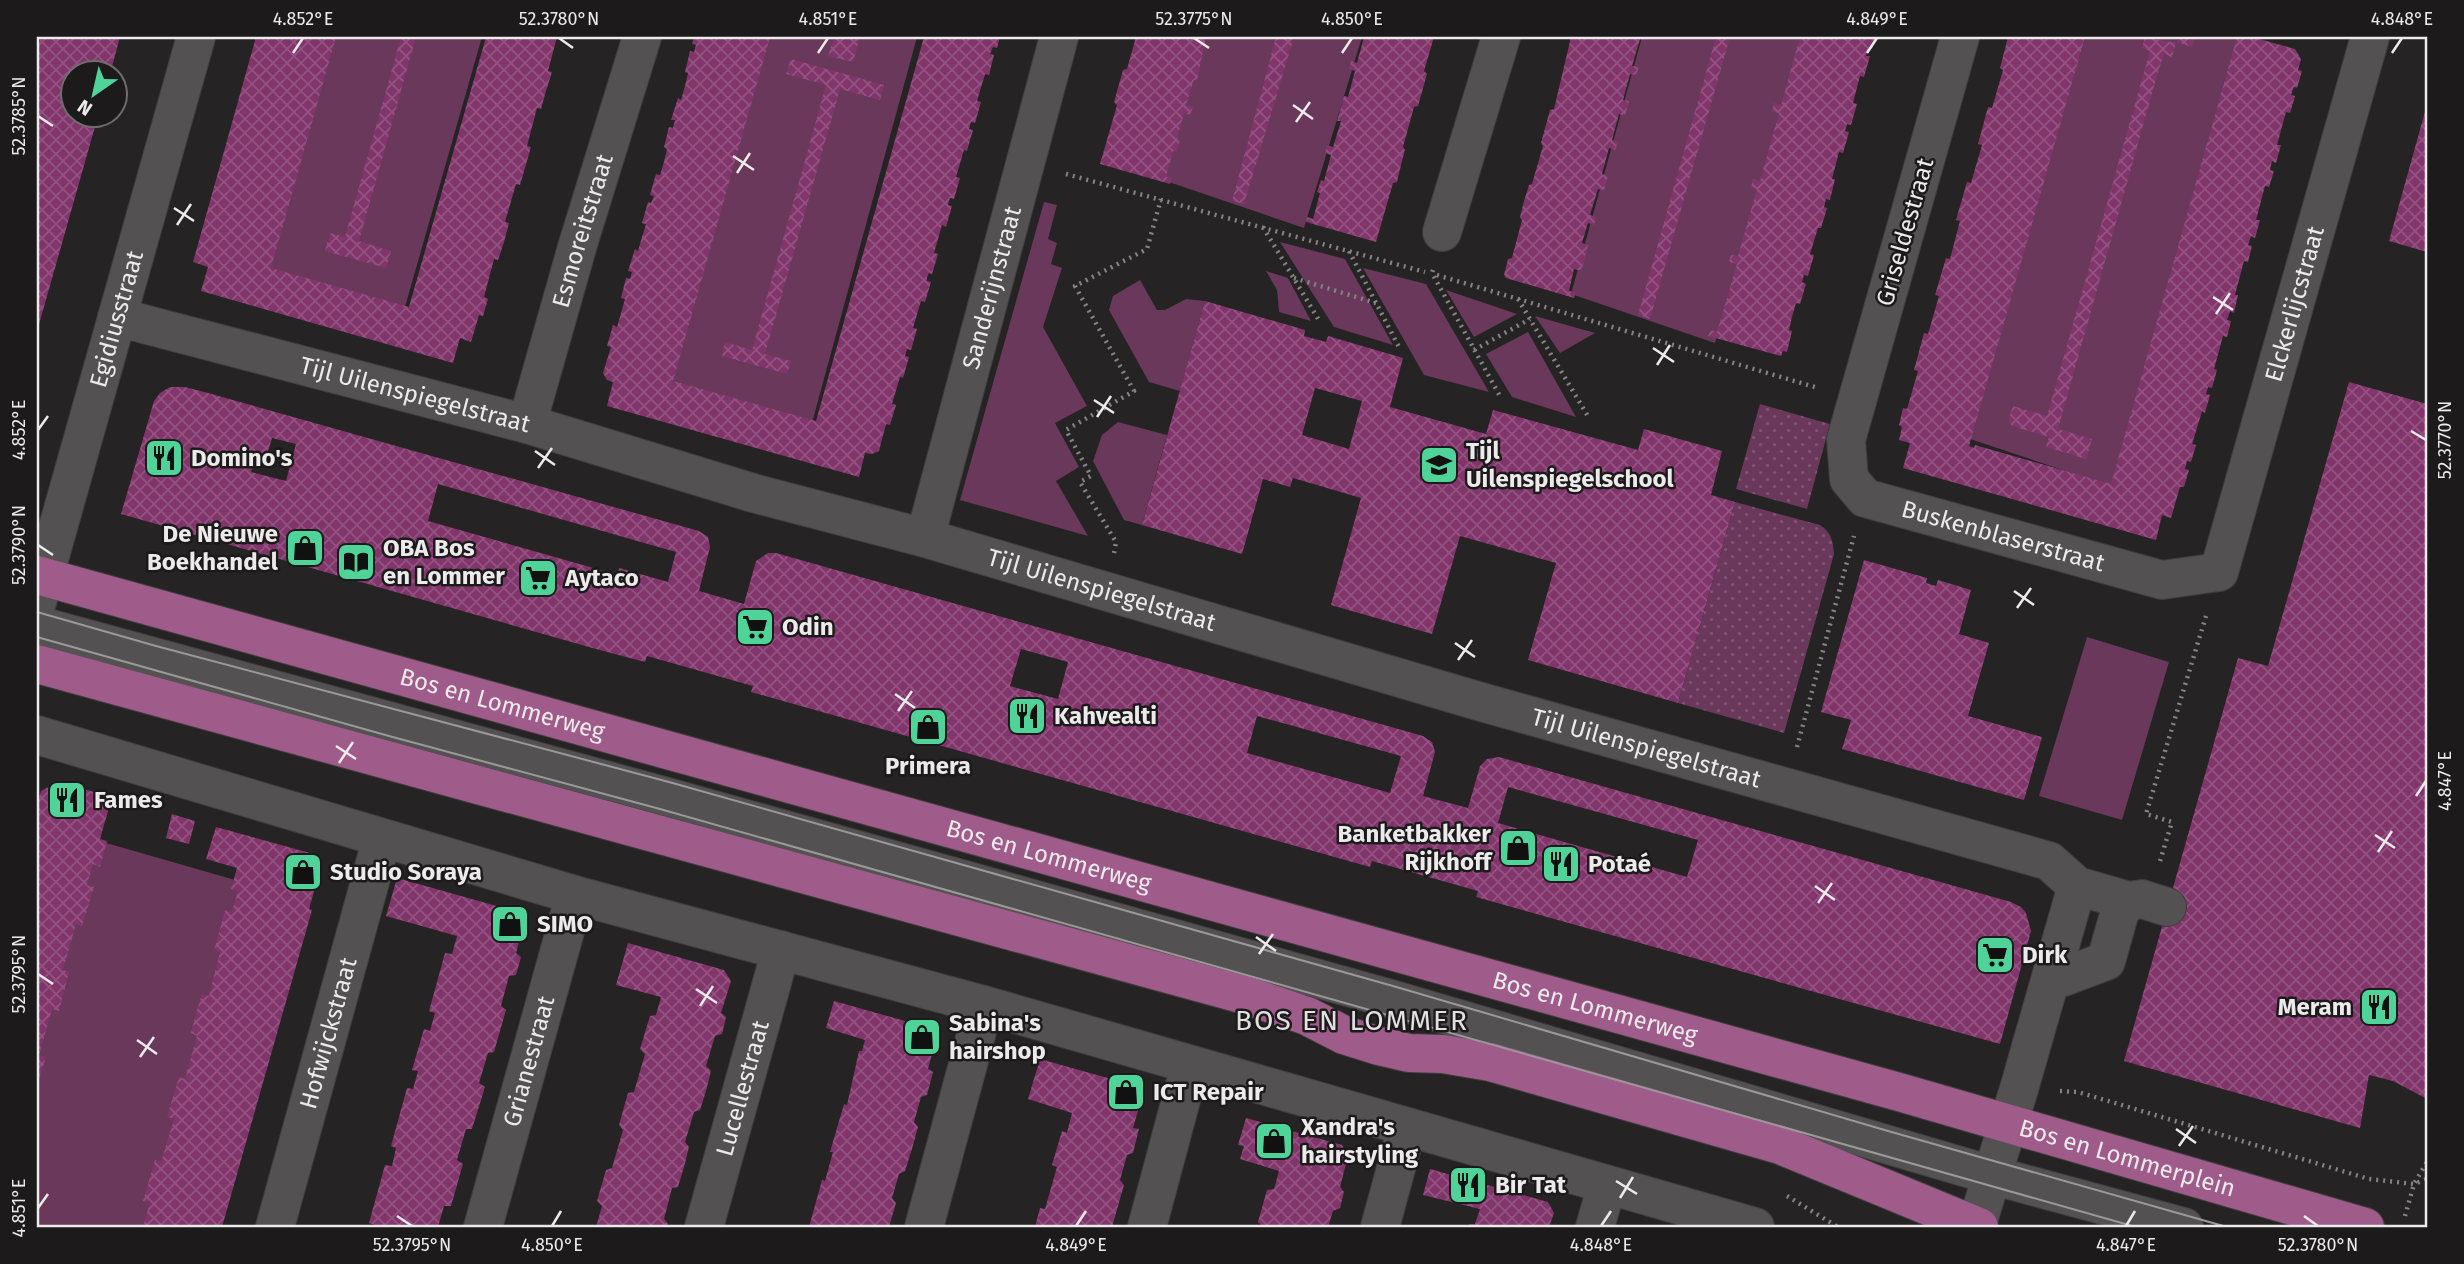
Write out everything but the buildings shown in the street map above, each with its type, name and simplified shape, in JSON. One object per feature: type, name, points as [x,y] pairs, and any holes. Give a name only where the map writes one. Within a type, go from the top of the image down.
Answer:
[{"type":"main road","name":"Bos en Lommerweg","points":[[39,584],[2013,1106]]},
{"type":"main road","points":[[37,664],[1248,996],[1307,1016],[1344,1035],[1379,1046],[1409,1053],[1443,1054],[1490,1062],[1780,1145],[1977,1227]]},
{"type":"main road","name":"Bos en Lommerplein","points":[[2013,1106],[2365,1227]]},
{"type":"street","name":"Egidiusstraat","points":[[39,584],[51,507],[117,317],[196,37]]},
{"type":"street","name":"Esmoreitstraat","points":[[527,424],[578,244],[642,37]]},
{"type":"street","name":"Sanderijnstraat","points":[[925,538],[1059,37]]},
{"type":"street","points":[[1442,232],[1501,37]]},
{"type":"street","name":"Griseldestraat","points":[[1853,414],[1960,37]]},
{"type":"street","name":"Elckerlijcstraat","points":[[2219,572],[2370,37]]},
{"type":"street","name":"Tijl Uilenspiegelstraat","points":[[117,317],[527,424],[753,493],[925,538],[1492,705],[2049,861],[2077,886]]},
{"type":"street","points":[[1853,414],[1846,440],[1849,479],[1865,498]]},
{"type":"street","name":"Buskenblaserstraat","points":[[1865,498],[2162,580],[2219,572]]},
{"type":"street","name":"Bos en Lommerweg","points":[[37,625],[1377,995],[1992,1175]]},
{"type":"street","points":[[37,736],[575,895],[984,1005],[1755,1227]]},
{"type":"street","name":"Hofwijckstraat","points":[[275,1227],[382,838]]},
{"type":"street","points":[[2077,886],[2129,901],[2142,899],[2168,907]]},
{"type":"street","name":"Bos en Lommerplein","points":[[2013,1106],[2077,886]]},
{"type":"street","name":"Grianestraat","points":[[483,1227],[575,895]]},
{"type":"street","points":[[2050,982],[2106,961],[2120,911],[2129,901]]},
{"type":"street","name":"Lucellestraat","points":[[704,1227],[781,950]]},
{"type":"street","points":[[923,1227],[984,1005]]},
{"type":"street","points":[[1147,1227],[1190,1066]]},
{"type":"street","points":[[1977,1227],[2013,1106]]},
{"type":"street","points":[[1380,1227],[1408,1128]]},
{"type":"street","name":"Bos en Lommerplein","points":[[1992,1175],[2184,1227]]},
{"type":"street","points":[[1595,1227],[1607,1185]]},
{"type":"path","points":[[1024,162],[1518,299],[1853,414]]},
{"type":"path","points":[[1108,592],[1116,542],[1080,482],[1091,476],[1066,430],[1134,391],[1075,286],[1147,248],[1161,200]]},
{"type":"path","points":[[1262,227],[1320,323]]},
{"type":"path","points":[[1349,251],[1399,347]]},
{"type":"path","points":[[1432,274],[1502,398]]},
{"type":"path","points":[[1293,277],[1377,303]]},
{"type":"path","points":[[1518,299],[1589,418]]},
{"type":"path","points":[[1474,350],[1530,319]]},
{"type":"path","points":[[1785,787],[1865,498]]},
{"type":"path","points":[[2158,866],[2172,822],[2146,814],[2219,572]]},
{"type":"path","points":[[2013,1106],[2078,1093],[2369,1179],[2414,1184],[2427,1179]]},
{"type":"path","points":[[2404,1218],[2414,1184],[2427,1162]]},
{"type":"shaded area","points":[[330,37],[482,37],[405,307],[265,272]]},
{"type":"shaded area","points":[[762,37],[917,37],[809,434],[665,390]]},
{"type":"shaded area","points":[[1203,37],[1362,37],[1304,228],[1160,179]]},
{"type":"shaded area","points":[[1642,37],[1806,37],[1715,343],[1571,294]]},
{"type":"shaded area","points":[[2081,37],[2238,37],[2111,486],[1964,437]]},
{"type":"shaded area","points":[[1044,202],[1057,205],[1048,239],[1057,243],[1051,264],[1062,268],[1043,327],[1087,406],[1055,423],[1079,467],[1056,481],[1088,536],[960,500]]},
{"type":"shaded area","points":[[1280,242],[1345,259],[1393,345],[1334,327]]},
{"type":"shaded area","points":[[1363,268],[1426,284],[1489,392],[1424,375]]},
{"type":"shaded area","points":[[1266,271],[1288,278],[1311,321],[1279,312],[1277,290]]},
{"type":"shaded area","points":[[1140,280],[1157,310],[1165,310],[1186,299],[1205,301],[1180,391],[1149,382],[1109,310],[1113,296]]},
{"type":"shaded area","points":[[1446,290],[1517,314],[1474,337]]},
{"type":"shaded area","points":[[1535,316],[1595,333],[1560,353]]},
{"type":"shaded area","points":[[1528,332],[1576,417],[1512,397],[1486,354]]},
{"type":"shaded area","points":[[1760,404],[1830,424],[1807,509],[1736,489]]},
{"type":"shaded area","points":[[1118,422],[1167,435],[1142,525],[1124,520],[1093,461],[1102,435]]},
{"type":"shaded area","points":[[1735,502],[1820,525],[1829,534],[1833,545],[1834,554],[1784,733],[1678,703]]},
{"type":"shaded area","points":[[2087,637],[2169,662],[2122,820],[2039,796]]},
{"type":"shaded area","points":[[89,838],[256,886],[156,1227],[37,1227],[37,1007]]},
{"type":"tram line","points":[[37,612],[669,782],[1393,986],[2227,1227]]},
{"type":"tram line","points":[[37,637],[660,809],[2136,1227]]},
{"type":"place","name":"Domino's","points":[[164,458]]},
{"type":"place","name":"Tijl Uilenspiegelschool","points":[[1439,465]]},
{"type":"place","name":"De Nieuwe Boekhandel","points":[[305,548]]},
{"type":"place","name":"OBA Bos en Lommer","points":[[356,562]]},
{"type":"place","name":"Aytaco","points":[[538,578]]},
{"type":"place","name":"Odin","points":[[755,627]]},
{"type":"place","name":"Kahvealti","points":[[1027,716]]},
{"type":"place","name":"Primera","points":[[928,727]]},
{"type":"place","name":"Fames","points":[[67,800]]},
{"type":"place","name":"Banketbakker Rijkhoff","points":[[1518,848]]},
{"type":"place","name":"Potaé","points":[[1561,864]]},
{"type":"place","name":"Studio Soraya","points":[[303,872]]},
{"type":"place","name":"SIMO","points":[[510,924]]},
{"type":"place","name":"Dirk","points":[[1995,955]]},
{"type":"place","name":"Meram","points":[[2379,1007]]},
{"type":"place","name":"Sabina's hairshop","points":[[922,1037]]},
{"type":"place","name":"ICT Repair","points":[[1126,1092]]},
{"type":"place","name":"Xandra's hairstyling","points":[[1274,1141]]},
{"type":"place","name":"Bir Tat","points":[[1468,1185]]},
{"type":"district","name":"BOS EN LOMMER","points":[[1352,1020]]}]
